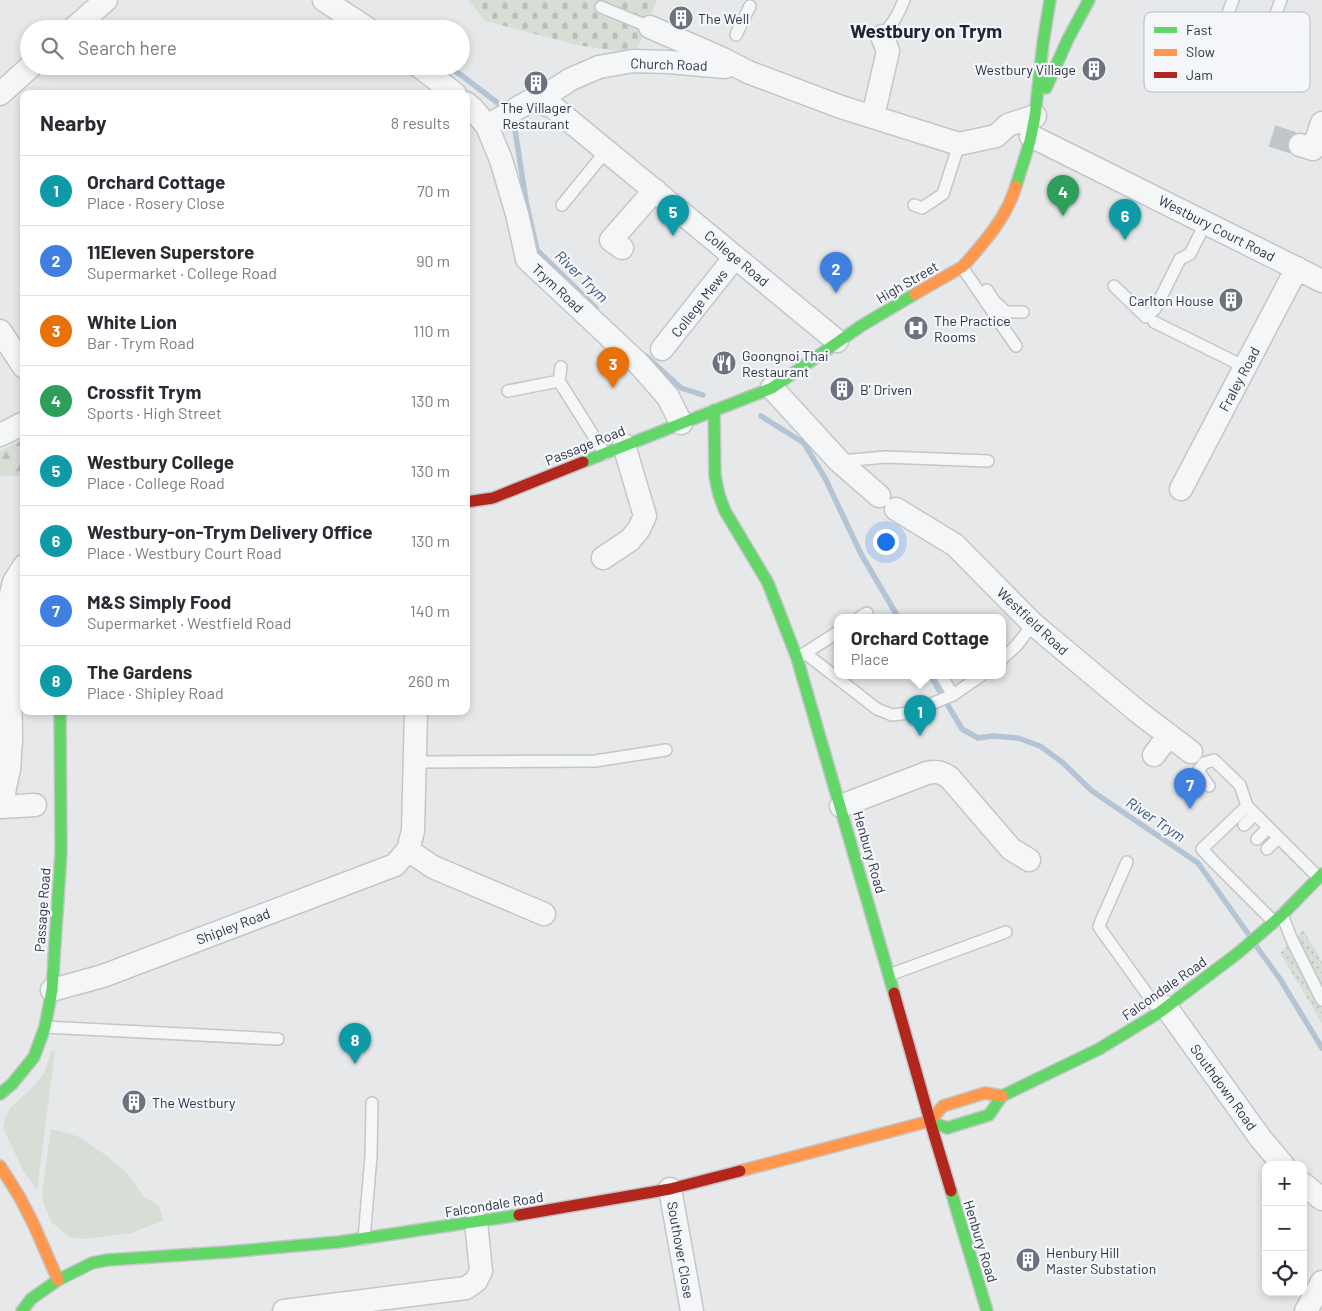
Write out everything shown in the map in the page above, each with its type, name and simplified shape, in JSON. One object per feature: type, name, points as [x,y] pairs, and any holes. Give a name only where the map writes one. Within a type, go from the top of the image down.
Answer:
[{"type":"main road","name":"High Street","points":[[1033,126],[1050,0]]},
{"type":"main road","name":"High Street","points":[[714,410],[772,388],[837,341],[964,265],[984,244],[999,224],[1014,194],[1033,126],[1068,39],[1089,0]]},
{"type":"main road","name":"Passage Road","points":[[470,501],[493,498],[714,410]]},
{"type":"main road","name":"Henbury Road","points":[[714,410],[715,476],[725,512],[768,583],[801,655],[841,806],[930,1121],[987,1311]]},
{"type":"main road","name":"Passage Road","points":[[0,1094],[12,1084],[34,1057],[45,1027],[52,990],[61,852],[60,715]]},
{"type":"main road","name":"Falcondale Road","points":[[930,1121],[947,1128],[989,1114],[1002,1096],[1099,1049],[1163,1009],[1238,953],[1278,919],[1320,876]]},
{"type":"main road","name":"Falcondale Road","points":[[58,1280],[92,1263],[107,1260],[227,1252],[364,1239],[670,1189],[930,1121],[943,1106],[985,1093],[1002,1096]]},
{"type":"main road","points":[[0,1166],[23,1203],[58,1280],[31,1299],[22,1311]]},
{"type":"street","points":[[83,20],[106,0]]},
{"type":"street","points":[[329,1],[355,20]]},
{"type":"street","name":"Church Road","points":[[650,27],[727,53],[748,72]]},
{"type":"street","points":[[872,116],[888,51],[882,36]]},
{"type":"street","name":"Church Road","points":[[542,103],[551,92],[572,79],[600,67],[633,61],[715,65],[748,72],[841,107],[960,144]]},
{"type":"street","points":[[0,94],[21,75]]},
{"type":"street","name":"Trym Road","points":[[430,75],[449,90]]},
{"type":"street","points":[[488,126],[530,101],[542,103]]},
{"type":"street","name":"College Road","points":[[542,103],[553,107],[837,341]]},
{"type":"street","name":"Trym Road","points":[[470,107],[488,126],[501,160],[517,214],[527,259],[640,364],[668,397],[681,423]]},
{"type":"street","points":[[960,144],[996,136],[1008,125],[1033,126]]},
{"type":"street","name":"Westbury Court Road","points":[[1033,126],[1206,222],[1322,281]]},
{"type":"street","points":[[622,248],[611,240],[655,190]]},
{"type":"street","name":"College Mews","points":[[662,349],[735,257]]},
{"type":"street","name":"Fraley Road","points":[[1181,489],[1297,268]]},
{"type":"street","points":[[0,331],[20,361]]},
{"type":"street","name":"Westfield Road","points":[[772,388],[839,461],[888,503],[955,545],[1032,624],[1137,711],[1191,752]]},
{"type":"street","points":[[0,436],[20,425]]},
{"type":"street","points":[[603,558],[630,540],[639,529],[645,516],[614,450]]},
{"type":"street","points":[[20,572],[14,582],[9,603],[16,627],[9,769],[0,807],[35,804]]},
{"type":"street","points":[[416,715],[412,831],[408,850],[433,867],[544,914]]},
{"type":"street","points":[[1154,755],[1169,735]]},
{"type":"street","points":[[841,806],[927,773],[936,771],[943,773],[949,777],[1014,856]]},
{"type":"street","name":"Shipley Road","points":[[52,990],[103,976],[395,865],[408,850]]},
{"type":"street","name":"Southdown Road","points":[[1163,1009],[1261,1139],[1280,1161]]},
{"type":"street","points":[[1307,1187],[1322,1199]]},
{"type":"street","name":"Southover Close","points":[[670,1189],[692,1311]]},
{"type":"street","points":[[284,1311],[466,1288],[476,1281],[481,1271],[476,1222]]},
{"type":"street","points":[[1306,1311],[1322,1282]]},
{"type":"lane","points":[[882,36],[892,25],[904,0]]},
{"type":"lane","points":[[1228,12],[1233,0]]},
{"type":"lane","points":[[1276,12],[1281,0]]},
{"type":"lane","points":[[736,35],[750,6]]},
{"type":"lane","points":[[601,8],[650,27]]},
{"type":"lane","points":[[914,205],[922,208],[943,194],[960,144]]},
{"type":"lane","points":[[562,205],[606,150]]},
{"type":"lane","points":[[1114,286],[1146,318],[1155,309],[1180,260],[1190,254],[1206,222]]},
{"type":"lane","points":[[964,265],[994,301],[1006,312],[1023,312]]},
{"type":"lane","points":[[964,265],[1016,346]]},
{"type":"lane","points":[[1154,322],[1245,367]]},
{"type":"lane","points":[[561,367],[559,381],[614,450]]},
{"type":"lane","points":[[508,391],[559,381]]},
{"type":"lane","points":[[839,461],[886,457],[988,461]]},
{"type":"lane","points":[[1006,655],[1017,645],[1032,624]]},
{"type":"lane","points":[[834,634],[801,655],[834,679]]},
{"type":"lane","points":[[834,679],[876,709],[892,715],[909,714],[953,695],[976,679]]},
{"type":"lane","points":[[943,679],[953,695]]},
{"type":"lane","points":[[414,762],[595,760],[666,750]]},
{"type":"lane","points":[[1209,786],[1198,771],[1204,763],[1214,760],[1240,785],[1251,810],[1278,838],[1320,876]]},
{"type":"lane","points":[[1251,810],[1236,811],[1202,849],[1278,919],[1292,940],[1322,1000]]},
{"type":"lane","points":[[1244,826],[1251,810]]},
{"type":"lane","points":[[1257,839],[1268,828]]},
{"type":"lane","points":[[1267,849],[1278,838]]},
{"type":"lane","points":[[1126,862],[1100,927],[1163,1009]]},
{"type":"lane","points":[[889,975],[1006,932]]},
{"type":"lane","points":[[45,1027],[278,1039]]},
{"type":"lane","points":[[364,1239],[371,1156],[372,1102]]},
{"type":"green space","points":[[468,0],[657,0],[635,54],[577,45],[485,21]]},
{"type":"green space","points":[[20,441],[20,476],[0,476],[0,451]]},
{"type":"green space","points":[[1303,930],[1322,961],[1322,1023],[1280,953]]},
{"type":"green space","points":[[51,1051],[55,1051],[37,1190],[23,1170],[3,1128],[10,1108],[33,1087],[45,1072]]},
{"type":"green space","points":[[51,1129],[77,1136],[107,1156],[128,1174],[144,1197],[159,1205],[163,1221],[131,1233],[84,1239],[70,1237],[51,1222],[44,1204],[42,1192]]},
{"type":"waterway","name":"River Trym","points":[[461,75],[503,107]]},
{"type":"waterway","name":"River Trym","points":[[515,130],[526,201],[537,250],[596,308]]},
{"type":"waterway","name":"River Trym","points":[[646,356],[681,388],[703,395]]},
{"type":"waterway","name":"River Trym","points":[[761,416],[804,443],[826,480],[861,554],[896,614]]},
{"type":"waterway","name":"River Trym","points":[[932,679],[962,729],[978,738],[993,736],[1018,738],[1040,746],[1062,762],[1092,791],[1198,863],[1249,935]]},
{"type":"waterway","name":"River Trym","points":[[1257,947],[1280,979],[1322,1048]]},
{"type":"tunnel","points":[[1272,136],[1300,145]]},
{"type":"traffic: fast","points":[[1016,186],[1030,141],[1035,116],[1050,0]]},
{"type":"traffic: fast","points":[[1046,88],[1068,39],[1089,0]]},
{"type":"traffic: fast","points":[[583,462],[772,388],[861,326],[915,294]]},
{"type":"traffic: fast","points":[[714,410],[715,476],[719,495],[725,511],[768,583],[797,658],[894,993]]},
{"type":"traffic: fast","points":[[0,1094],[12,1084],[34,1057],[45,1027],[52,990],[61,852],[60,715]]},
{"type":"traffic: fast","points":[[930,1121],[947,1128],[989,1115],[1002,1096],[1099,1049],[1160,1012],[1238,953],[1282,915],[1322,874]]},
{"type":"traffic: fast","points":[[951,1191],[987,1311]]},
{"type":"traffic: fast","points":[[22,1311],[31,1299],[58,1280],[92,1263],[107,1260],[339,1242],[519,1215]]},
{"type":"traffic: slow","points":[[915,294],[962,267],[967,262],[1002,217],[1016,186]]},
{"type":"traffic: slow","points":[[740,1171],[930,1121],[943,1106],[985,1093],[1002,1096]]},
{"type":"traffic: slow","points":[[0,1166],[33,1223],[58,1280]]},
{"type":"traffic: jam","points":[[470,501],[493,498],[583,462]]},
{"type":"traffic: jam","points":[[894,993],[951,1191]]},
{"type":"traffic: jam","points":[[519,1215],[670,1189],[740,1171]]},
{"type":"place","name":"The Well","points":[[681,18]]},
{"type":"place","name":"Westbury Village","points":[[1094,69]]},
{"type":"place","name":"The Villager Restaurant","points":[[536,83]]},
{"type":"place","name":"Crossfit Trym","points":[[1063,216]]},
{"type":"place","name":"Westbury College","points":[[673,236]]},
{"type":"place","name":"Westbury-on-Trym Delivery Office","points":[[1125,240]]},
{"type":"place","name":"11Eleven Superstore","points":[[836,293]]},
{"type":"place","name":"Carlton House","points":[[1231,300]]},
{"type":"place","name":"The Practice Rooms","points":[[916,328]]},
{"type":"place","name":"Goongnoi Thai Restaurant","points":[[724,363]]},
{"type":"place","name":"White Lion","points":[[613,388]]},
{"type":"place","name":"B' Driven","points":[[842,389]]},
{"type":"place","name":"Orchard Cottage","points":[[920,736]]},
{"type":"place","name":"M&S Simply Food","points":[[1190,809]]},
{"type":"place","name":"The Gardens","points":[[355,1064]]},
{"type":"place","name":"The Westbury","points":[[134,1102]]},
{"type":"place","name":"Henbury Hill Master Substation","points":[[1028,1260]]},
{"type":"district","name":"Westbury on Trym","points":[[926,30]]}]
